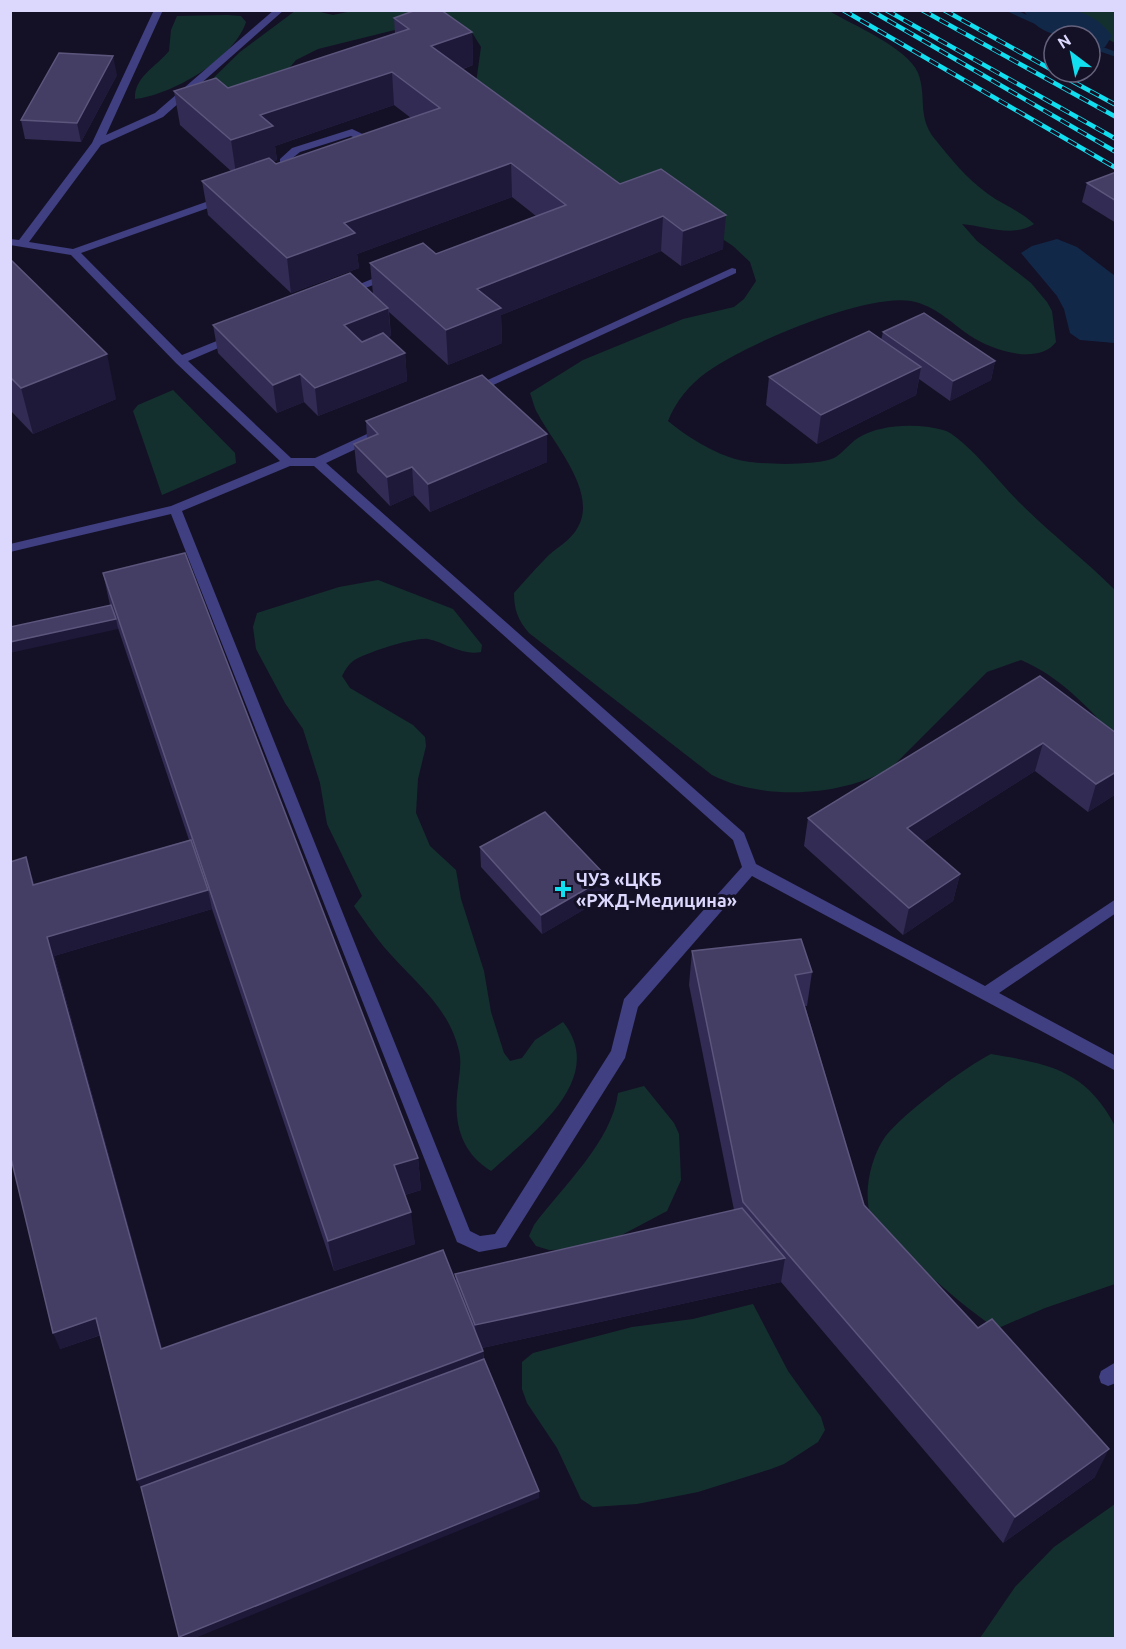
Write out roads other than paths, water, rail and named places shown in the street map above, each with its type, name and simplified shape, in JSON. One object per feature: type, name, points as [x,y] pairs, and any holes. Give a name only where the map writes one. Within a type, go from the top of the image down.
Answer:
[{"type":"lane","points":[[16,243],[97,143],[159,10]]},
{"type":"lane","points":[[97,143],[159,115],[280,10]]},
{"type":"lane","points":[[285,177],[285,159],[289,154],[306,146],[352,132],[369,141],[368,149],[357,152]]},
{"type":"lane","points":[[16,243],[74,252],[240,193]]},
{"type":"lane","points":[[74,252],[180,360],[288,462]]},
{"type":"lane","points":[[332,298],[396,271]]},
{"type":"lane","points":[[455,398],[732,271]]},
{"type":"lane","points":[[180,360],[245,333]]},
{"type":"lane","points":[[10,548],[175,509],[288,462],[317,462],[381,433]]},
{"type":"lane","points":[[317,462],[739,837],[750,868],[1116,1064]]},
{"type":"lane","points":[[175,509],[463,1236],[480,1244],[500,1241],[619,1053],[630,1005],[750,868]]},
{"type":"lane","points":[[987,993],[1116,905]]},
{"type":"water","points":[[1057,239],[1077,247],[1115,276],[1115,343],[1080,340],[1070,333],[1064,309],[1057,296],[1021,253],[1032,246]]},
{"type":"waterway","points":[[1008,10],[1042,24]]},
{"type":"waterway","points":[[1047,10],[1069,24]]},
{"type":"waterway","points":[[1102,50],[1116,55]]},
{"type":"railway","points":[[843,10],[1116,168]]},
{"type":"railway","points":[[870,10],[1116,152]]},
{"type":"railway","points":[[886,10],[1116,139]]},
{"type":"railway","points":[[922,10],[1116,117]]},
{"type":"railway","points":[[944,10],[1042,64]]},
{"type":"railway","points":[[1077,84],[1116,105]]},
{"type":"place","name":"ЧУЗ «ЦКБ «РЖД-Медицина»","points":[[563,889]]}]
